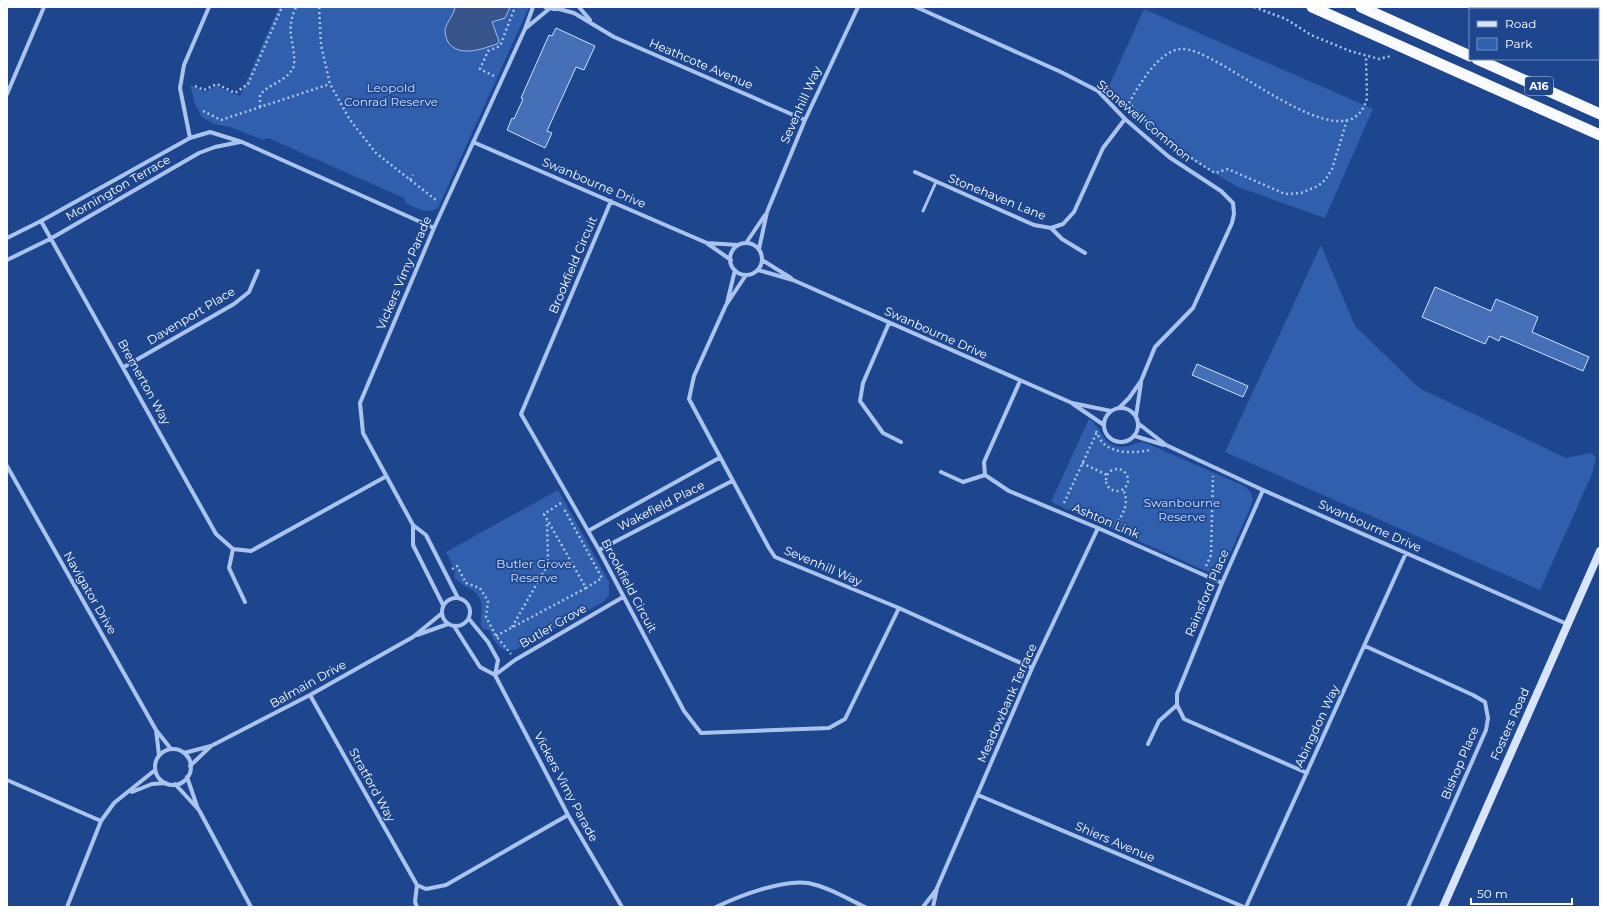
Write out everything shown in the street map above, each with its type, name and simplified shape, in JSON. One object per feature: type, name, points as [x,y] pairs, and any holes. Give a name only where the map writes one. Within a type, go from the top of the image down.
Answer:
[{"type":"highway","name":"A16","points":[[1312,7],[1600,135]]},
{"type":"highway","points":[[1361,7],[1469,56]]},
{"type":"highway","name":"A16","points":[[1479,60],[1600,114]]},
{"type":"main road","name":"Fosters Road","points":[[1443,907],[1600,551]]},
{"type":"street","points":[[7,94],[44,7]]},
{"type":"street","points":[[190,138],[180,88],[184,65],[209,7]]},
{"type":"street","name":"Vickers Vimy Parade","points":[[458,598],[426,535],[413,525],[385,477],[363,433],[360,404],[434,228],[525,29],[533,7]]},
{"type":"street","name":"Heathcote Avenue","points":[[580,7],[591,22]]},
{"type":"street","name":"Sevenhill Way","points":[[759,249],[767,212],[804,120],[858,7]]},
{"type":"street","name":"Stonewell Common","points":[[916,7],[1061,72],[1098,91],[1125,119],[1169,157],[1221,191],[1233,203],[1234,214],[1193,308],[1155,348],[1141,381],[1129,398],[1119,408]]},
{"type":"street","name":"Vickers Vimy Parade","points":[[525,29],[547,8]]},
{"type":"street","name":"Heathcote Avenue","points":[[547,8],[561,8],[574,13],[614,37],[804,120]]},
{"type":"street","name":"Stonehaven Lane","points":[[915,172],[1034,225],[1051,228],[1063,224],[1074,212],[1103,148],[1125,119]]},
{"type":"street","name":"Mornington Terrace","points":[[7,238],[41,221],[190,138],[210,132],[242,142],[434,228]]},
{"type":"street","name":"Mornington Terrace","points":[[7,260],[50,239],[199,153],[215,147],[242,142]]},
{"type":"street","name":"Swanbourne Drive","points":[[473,142],[707,242],[731,260]]},
{"type":"street","name":"Brookfield Circuit","points":[[611,201],[529,390],[521,414],[599,550],[684,711],[701,733],[829,728],[846,720],[899,608]]},
{"type":"street","name":"Sevenhill Way","points":[[746,243],[767,212]]},
{"type":"street","name":"Bremerton Way","points":[[41,221],[216,534],[233,549]]},
{"type":"street","name":"Stonehaven Lane","points":[[1051,228],[1062,239],[1085,253]]},
{"type":"street","name":"Swanbourne Drive","points":[[707,242],[738,245]]},
{"type":"street","points":[[746,243],[759,249],[762,260],[758,270],[746,275],[735,270],[731,260],[731,254],[738,245],[746,243]]},
{"type":"street","name":"Swanbourne Drive","points":[[762,260],[793,280]]},
{"type":"street","name":"Sevenhill Way","points":[[726,305],[735,270]]},
{"type":"street","name":"Swanbourne Drive","points":[[758,270],[793,280],[1072,403],[1111,411]]},
{"type":"street","name":"Davenport Place","points":[[124,367],[234,304],[249,292],[258,271]]},
{"type":"street","name":"Sevenhill Way","points":[[746,275],[726,305],[694,376],[689,399],[719,458],[775,557],[899,608],[1032,668]]},
{"type":"street","points":[[889,323],[863,383],[860,401],[883,433],[900,442]]},
{"type":"street","points":[[941,472],[963,482],[985,475],[984,462],[1020,381]]},
{"type":"street","name":"Stonewell Common","points":[[1136,416],[1141,381]]},
{"type":"street","name":"Swanbourne Drive","points":[[1072,403],[1104,425]]},
{"type":"street","points":[[1119,408],[1129,409],[1136,416],[1139,424],[1135,436],[1125,442],[1118,442],[1108,436],[1104,425],[1106,417],[1111,411],[1119,408]]},
{"type":"street","name":"Swanbourne Drive","points":[[1139,424],[1166,445],[1263,490],[1567,624]]},
{"type":"street","name":"Swanbourne Drive","points":[[1135,436],[1148,442],[1166,445]]},
{"type":"street","name":"Wakefield Place","points":[[588,531],[719,458]]},
{"type":"street","name":"Navigator Drive","points":[[7,466],[156,730],[171,749]]},
{"type":"street","name":"Ashton Link","points":[[985,475],[1009,491],[1098,528],[1222,583]]},
{"type":"street","points":[[245,602],[229,568],[233,549],[251,551],[385,477]]},
{"type":"street","name":"Wakefield Place","points":[[599,550],[732,481]]},
{"type":"street","name":"Rainsford Place","points":[[1177,705],[1178,694],[1222,583],[1263,490]]},
{"type":"street","points":[[413,525],[413,545],[443,605]]},
{"type":"street","name":"Meadowbank Terrace","points":[[933,907],[937,888],[1032,668],[1098,528]]},
{"type":"street","name":"Abingdon Way","points":[[1245,907],[1406,553]]},
{"type":"street","name":"Butler Grove","points":[[495,675],[515,660],[624,597]]},
{"type":"street","points":[[449,599],[462,599],[468,605],[470,610],[469,618],[462,625],[454,626],[448,624],[441,614],[443,605],[449,599]]},
{"type":"street","name":"Balmain Drive","points":[[413,637],[441,614]]},
{"type":"street","name":"Vickers Vimy Parade","points":[[469,618],[488,642],[498,660],[495,675],[568,816],[622,907]]},
{"type":"street","name":"Balmain Drive","points":[[184,753],[211,746],[310,695],[413,637],[448,624]]},
{"type":"street","points":[[454,626],[480,667],[495,675]]},
{"type":"street","name":"Bishop Place","points":[[1365,646],[1474,695],[1485,702],[1488,718],[1486,730],[1408,907]]},
{"type":"street","name":"Stratford Way","points":[[310,695],[417,885]]},
{"type":"street","points":[[1148,744],[1159,721],[1177,705],[1184,719],[1307,773]]},
{"type":"street","name":"Navigator Drive","points":[[156,730],[159,755]]},
{"type":"street","name":"Balmain Drive","points":[[190,766],[211,746]]},
{"type":"street","points":[[166,783],[157,775],[155,770],[156,759],[159,755],[171,749],[184,753],[190,761],[187,777],[199,810],[251,907]]},
{"type":"street","points":[[67,907],[101,821],[114,803],[155,770]]},
{"type":"street","points":[[128,793],[152,784],[175,784],[187,777]]},
{"type":"street","points":[[7,780],[101,821]]},
{"type":"street","points":[[175,784],[199,810]]},
{"type":"street","name":"Shiers Avenue","points":[[978,795],[1245,907]]},
{"type":"street","points":[[417,907],[415,902],[417,885],[426,889],[446,885],[568,816]]},
{"type":"street","points":[[716,907],[770,886],[806,883],[829,890],[865,907]]},
{"type":"street","name":"Meadowbank Terrace","points":[[923,907],[937,888]]},
{"type":"lane","name":"Stonehaven Lane","points":[[923,212],[936,182]]},
{"type":"path","points":[[195,86],[204,90],[217,84],[235,93],[248,84],[282,7]]},
{"type":"path","points":[[260,107],[260,95],[264,90],[288,76],[294,66],[290,23],[296,7]]},
{"type":"path","points":[[319,7],[322,45],[330,84],[360,133],[376,153],[436,200]]},
{"type":"path","points":[[494,76],[480,69],[488,51],[500,46],[515,7]]},
{"type":"path","points":[[1254,7],[1286,19],[1333,46],[1366,57],[1379,59],[1390,55],[1394,57]]},
{"type":"path","points":[[1347,120],[1332,169],[1326,179],[1318,186],[1301,193],[1285,194],[1228,169],[1215,173],[1184,155],[1153,130],[1129,103],[1142,80],[1170,51],[1192,49],[1204,54],[1265,91],[1321,119],[1334,122],[1347,120],[1356,116],[1366,105],[1368,98],[1366,57]]},
{"type":"path","points":[[203,111],[221,120],[330,84]]},
{"type":"path","points":[[410,180],[413,175]]},
{"type":"path","points":[[1094,427],[1104,444],[1120,451],[1137,453],[1153,449]]},
{"type":"path","points":[[1064,503],[1097,432]]},
{"type":"path","points":[[1082,463],[1107,475]]},
{"type":"path","points":[[1116,469],[1126,472],[1128,483],[1123,489],[1117,491],[1110,488],[1106,482],[1107,475],[1116,469]]},
{"type":"path","points":[[1206,566],[1211,555],[1214,477],[1207,474]]},
{"type":"path","points":[[1116,526],[1126,504],[1127,498],[1123,489]]},
{"type":"path","points":[[570,498],[544,514],[586,588]]},
{"type":"path","points":[[488,642],[512,627],[602,578],[561,503]]},
{"type":"path","points":[[512,627],[547,566],[547,520]]},
{"type":"path","points":[[444,572],[457,566],[466,583],[480,588],[488,602],[486,617],[496,636],[515,660]]},
{"type":"green space","name":"Leopold Conrad Reserve","points":[[279,7],[529,7],[438,208],[429,211],[418,209],[406,203],[404,198],[268,138],[263,140],[230,127],[214,124],[202,117],[195,104],[190,85],[205,92],[217,86],[240,96]]},
{"type":"green space","points":[[1144,9],[1373,109],[1325,218],[1238,187],[1162,143],[1108,88]]},
{"type":"green space","points":[[1321,245],[1355,326],[1419,388],[1566,458],[1591,453],[1596,457],[1592,474],[1540,590],[1225,452]]},
{"type":"green space","name":"Swanbourne Reserve","points":[[1089,419],[1094,423],[1110,444],[1125,447],[1139,442],[1146,443],[1242,485],[1250,491],[1253,499],[1251,506],[1224,567],[1212,572],[1206,571],[1051,502]]},
{"type":"green space","name":"Butler Grove Reserve","points":[[558,490],[609,582],[609,595],[603,602],[515,650],[505,650],[496,643],[490,631],[483,629],[481,625],[482,607],[480,599],[475,592],[460,583],[454,577],[455,570],[446,552]]},
{"type":"shaded area","points":[[455,7],[510,7],[505,18],[492,22],[499,41],[497,44],[471,51],[458,50],[453,47],[447,40],[445,30]]},
{"type":"building","points":[[556,28],[595,46],[584,70],[576,67],[547,131],[552,133],[545,148],[507,130],[523,99],[521,98],[549,35],[552,36]]},
{"type":"building","points":[[1435,287],[1491,311],[1496,299],[1538,317],[1532,332],[1589,357],[1583,371],[1501,336],[1499,341],[1489,336],[1485,344],[1422,317]]},
{"type":"building","points":[[1197,364],[1248,386],[1243,397],[1192,375]]}]
